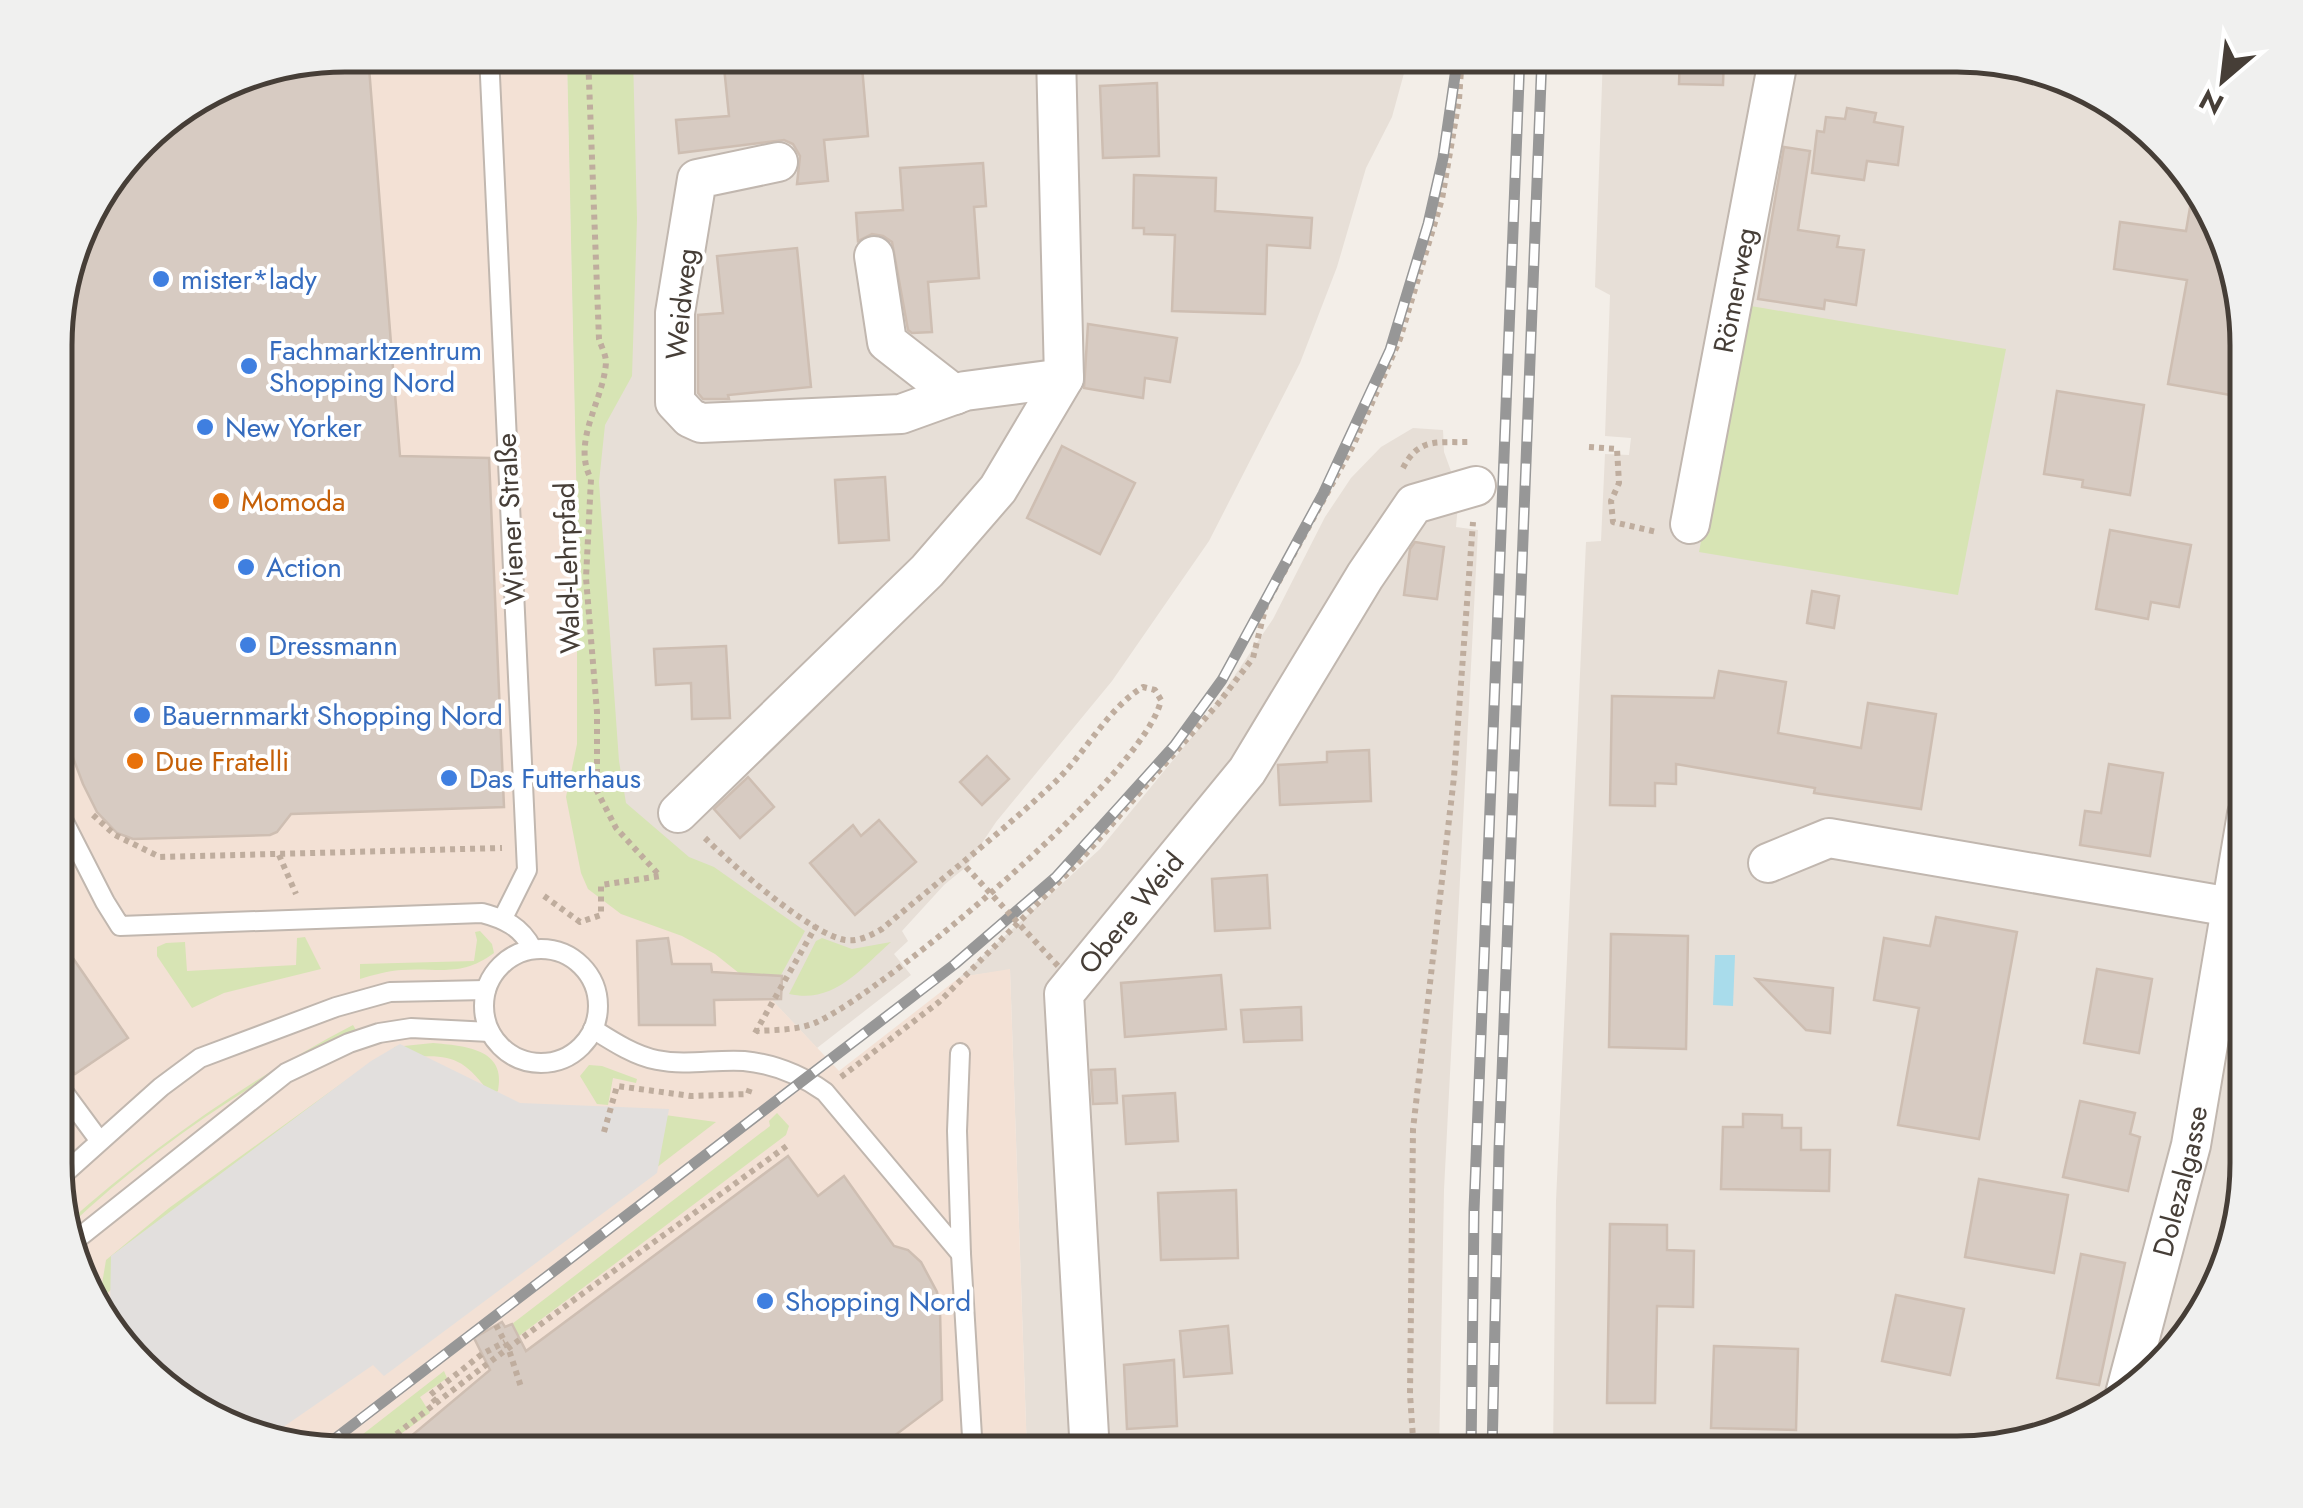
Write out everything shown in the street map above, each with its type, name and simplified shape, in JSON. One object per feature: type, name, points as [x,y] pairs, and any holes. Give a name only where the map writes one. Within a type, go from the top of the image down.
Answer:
[{"type":"street","points":[[678,814],[928,572],[998,488],[1064,378],[1056,72]]},
{"type":"street","name":"Römerweg","points":[[1690,524],[1776,72]]},
{"type":"street","name":"Weidweg","points":[[778,162],[697,179],[674,312],[675,402],[680,410],[701,423],[901,414],[965,391],[1064,378]]},
{"type":"street","points":[[874,256],[887,342],[955,395]]},
{"type":"street","name":"Obere Weid","points":[[1089,1436],[1064,994],[1247,771],[1365,576],[1414,504],[1476,486]]},
{"type":"street","points":[[1768,863],[1829,838],[2230,907]]},
{"type":"street","name":"Dolezalgasse","points":[[2130,1374],[2191,1145],[2230,919]]},
{"type":"lane","name":"Wiener Straße","points":[[490,72],[527,870],[503,918]]},
{"type":"lane","points":[[72,854],[120,926],[482,913],[503,918],[524,934],[532,948]]},
{"type":"lane","points":[[532,948],[552,949],[570,956],[585,969],[595,986],[598,1004],[593,1029],[576,1052],[560,1060],[524,1061],[508,1053],[490,1032],[483,1002],[498,966],[514,954],[532,948]]},
{"type":"lane","points":[[72,1166],[200,1058],[336,1006],[390,992],[486,990]]},
{"type":"lane","points":[[83,1234],[286,1073],[349,1043],[378,1034],[411,1028],[490,1032]]},
{"type":"lane","points":[[593,1029],[653,1060],[705,1064],[743,1061],[805,1078],[825,1092],[961,1254]]},
{"type":"lane","points":[[960,1053],[957,1131],[972,1436]]},
{"type":"lane","points":[[72,1102],[100,1140]]},
{"type":"path","name":"Wald-Lehrpfad","points":[[527,870],[548,901],[580,922],[601,914],[601,885],[660,876],[616,828],[597,791],[597,712],[586,578],[591,479],[584,466],[589,422],[606,360],[599,339],[589,72]]},
{"type":"path","points":[[825,1092],[938,1002],[1063,878],[1218,705],[1253,658],[1266,605],[1354,444],[1400,339],[1442,199],[1461,72]]},
{"type":"path","points":[[1589,447],[1618,448],[1619,482],[1612,501],[1613,522],[1663,534],[1685,534],[1690,524]]},
{"type":"path","points":[[1413,1435],[1413,1129],[1454,776],[1476,486]]},
{"type":"path","points":[[678,814],[745,878],[816,926],[845,940],[865,938],[964,864],[1065,772],[1130,695],[1143,686],[1154,690],[1161,700],[1158,714],[1144,736],[1084,804],[1008,879],[843,1008],[812,1025],[754,1035],[816,926]]},
{"type":"path","points":[[90,812],[116,835],[160,858],[526,847]]},
{"type":"path","points":[[278,854],[297,895]]},
{"type":"path","points":[[964,864],[1059,968]]},
{"type":"path","points":[[604,1132],[617,1086],[691,1096],[748,1094]]},
{"type":"path","points":[[436,1402],[430,1395],[482,1354],[521,1341],[788,1145]]},
{"type":"path","points":[[496,1325],[520,1388]]},
{"type":"path","points":[[394,1436],[507,1346]]},
{"type":"shaded area","name":"Shopping Nord","points":[[345,72],[567,72],[579,795],[839,1071],[960,977],[1010,969],[1026,1436],[310,1433],[257,1421],[194,1390],[165,1368],[129,1329],[109,1299],[87,1251],[72,1163],[72,345],[82,275],[118,194],[165,140],[209,109],[257,87]]},
{"type":"shaded area","points":[[567,72],[1404,72],[1392,117],[1366,168],[1337,267],[1300,363],[1209,541],[1112,681],[996,822],[966,867],[902,931],[908,941],[894,954],[911,975],[817,1048],[579,795]]},
{"type":"shaded area","points":[[1602,72],[1958,72],[2028,82],[2078,101],[2138,140],[2174,179],[2210,241],[2225,292],[2230,327],[2230,1181],[2216,1251],[2185,1314],[2151,1356],[2124,1379],[2062,1415],[2011,1430],[1976,1435],[1553,1435],[1556,1201],[1586,542],[1601,541],[1605,454],[1629,455],[1631,438],[1605,436],[1610,295],[1595,287]]},
{"type":"shaded area","points":[[1413,428],[1443,430],[1444,452],[1459,493],[1456,527],[1478,530],[1444,1190],[1439,1435],[1026,1436],[1010,970],[960,977],[1100,849],[1197,731],[1273,619],[1325,517],[1351,478],[1381,447]]},
{"type":"shaded area","points":[[400,1044],[520,1103],[669,1109],[657,1173],[384,1376],[373,1365],[282,1428],[257,1421],[194,1390],[140,1343],[110,1301],[111,1256],[371,1061]]},
{"type":"green space","points":[[567,72],[633,72],[637,219],[632,376],[605,425],[599,482],[619,761],[626,803],[689,857],[714,867],[805,931],[769,997],[715,954],[682,936],[621,914],[588,889],[581,873],[566,797],[577,744],[577,514]]},
{"type":"green space","points":[[1745,305],[2006,349],[1958,595],[1699,552]]},
{"type":"green space","points":[[480,931],[492,944],[494,953],[470,966],[396,971],[360,979],[360,964],[474,961],[475,932]]},
{"type":"green space","points":[[305,937],[321,969],[224,993],[192,1008],[157,956],[157,947],[185,942],[187,971],[296,965],[297,938]]},
{"type":"green space","points":[[822,938],[852,949],[891,942],[833,989],[805,996],[789,994],[816,941]]},
{"type":"green space","points":[[353,1025],[356,1030],[278,1071],[204,1118],[78,1218],[78,1214],[99,1195],[168,1141],[276,1068]]},
{"type":"green space","points":[[433,1043],[470,1048],[490,1058],[499,1077],[498,1091],[491,1095],[462,1064],[442,1057],[399,1058],[394,1047]]},
{"type":"green space","points":[[374,1060],[106,1294],[102,1285],[106,1260],[169,1208]]},
{"type":"green space","points":[[589,1065],[637,1079],[636,1083],[613,1078],[608,1105],[597,1104],[580,1076]]},
{"type":"green space","points":[[777,1113],[789,1126],[786,1135],[519,1336],[512,1324],[770,1126],[769,1121]]},
{"type":"green space","points":[[665,1115],[716,1122],[656,1168]]},
{"type":"green space","points":[[444,1371],[447,1378],[420,1397],[430,1413],[398,1436],[361,1436]]},
{"type":"water","points":[[1715,955],[1735,955],[1733,1006],[1713,1005]]},
{"type":"building","name":"Fachmarktzentrum Shopping Nord","points":[[369,72],[400,456],[489,458],[504,807],[291,814],[270,835],[133,839],[117,833],[97,812],[72,755],[72,345],[82,275],[93,241],[118,194],[140,165],[165,140],[209,109],[275,82],[310,75]]},
{"type":"building","points":[[725,72],[862,72],[868,136],[824,140],[828,181],[797,184],[800,156],[793,144],[784,140],[679,153],[676,120],[729,116]]},
{"type":"building","points":[[1679,72],[1723,72],[1723,85],[1679,84]]},
{"type":"building","points":[[1157,83],[1159,156],[1103,158],[1100,86]]},
{"type":"building","points":[[1847,108],[1876,113],[1874,122],[1903,127],[1898,165],[1867,161],[1864,180],[1812,173],[1817,131],[1824,132],[1826,117],[1845,119]]},
{"type":"building","points":[[1784,147],[1810,151],[1798,230],[1839,236],[1837,247],[1864,250],[1856,305],[1825,300],[1824,309],[1758,299]]},
{"type":"building","points":[[983,163],[986,206],[974,207],[979,278],[928,282],[932,332],[912,333],[908,330],[892,242],[872,234],[858,241],[856,213],[903,210],[900,168]]},
{"type":"building","points":[[1134,175],[1216,178],[1215,211],[1312,218],[1310,248],[1267,245],[1265,314],[1172,311],[1175,235],[1144,234],[1144,228],[1133,228]]},
{"type":"building","points":[[2191,204],[2210,241],[2225,292],[2230,327],[2230,395],[2168,384],[2187,280],[2114,269],[2120,222],[2186,231]]},
{"type":"building","points":[[797,248],[811,387],[703,399],[698,393],[698,315],[723,313],[717,256]]},
{"type":"building","points":[[1088,324],[1177,338],[1170,382],[1145,378],[1143,398],[1084,388]]},
{"type":"building","points":[[2057,391],[2144,405],[2130,495],[2082,487],[2083,480],[2044,474]]},
{"type":"building","points":[[1062,446],[1135,483],[1100,554],[1027,518]]},
{"type":"building","points":[[885,477],[889,540],[839,543],[835,480]]},
{"type":"building","points":[[2110,530],[2191,545],[2179,607],[2151,602],[2148,619],[2096,609]]},
{"type":"building","points":[[1415,542],[1444,547],[1437,599],[1404,595],[1410,549]]},
{"type":"building","points":[[1812,591],[1839,596],[1834,628],[1807,623]]},
{"type":"building","points":[[726,646],[730,718],[692,719],[691,683],[656,685],[654,649]]},
{"type":"building","points":[[1719,671],[1786,682],[1778,733],[1861,748],[1868,703],[1936,714],[1921,809],[1814,793],[1815,788],[1676,764],[1676,784],[1655,783],[1655,806],[1610,805],[1612,696],[1714,698]]},
{"type":"building","points":[[1369,750],[1371,801],[1280,805],[1278,765],[1327,762],[1327,752]]},
{"type":"building","points":[[987,756],[1009,779],[982,805],[960,782]]},
{"type":"building","points":[[2109,764],[2163,773],[2150,856],[2080,845],[2085,811],[2101,813]]},
{"type":"building","points":[[748,777],[774,807],[740,838],[714,809]]},
{"type":"building","points":[[879,820],[916,862],[855,915],[810,863],[853,825],[861,836]]},
{"type":"building","points":[[1267,875],[1270,928],[1215,931],[1212,879]]},
{"type":"building","points":[[1936,917],[2017,932],[1979,1139],[1898,1125],[1919,1008],[1874,1000],[1884,938],[1930,946]]},
{"type":"building","points":[[1611,934],[1688,936],[1686,1049],[1609,1047]]},
{"type":"building","points":[[668,938],[672,964],[711,964],[712,972],[782,976],[781,999],[714,1000],[715,1025],[639,1025],[637,941]]},
{"type":"building","points":[[72,957],[128,1038],[75,1074],[72,1070]]},
{"type":"building","points":[[2097,969],[2152,979],[2139,1053],[2084,1043]]},
{"type":"building","points":[[1221,975],[1226,1029],[1125,1037],[1121,983]]},
{"type":"building","points":[[1756,979],[1833,988],[1830,1033],[1806,1030]]},
{"type":"building","points":[[1301,1007],[1302,1040],[1244,1042],[1241,1010]]},
{"type":"building","points":[[1115,1069],[1117,1103],[1093,1104],[1091,1070]]},
{"type":"building","points":[[1175,1093],[1178,1141],[1126,1144],[1123,1096]]},
{"type":"building","points":[[2080,1101],[2135,1113],[2130,1134],[2140,1137],[2128,1191],[2063,1177]]},
{"type":"building","points":[[1743,1114],[1782,1115],[1782,1128],[1801,1128],[1801,1150],[1830,1150],[1829,1191],[1721,1189],[1723,1127],[1743,1127]]},
{"type":"building","name":"Shopping Nord","points":[[788,1156],[818,1196],[844,1176],[894,1246],[908,1250],[921,1262],[937,1292],[940,1310],[942,1400],[894,1436],[411,1436],[490,1370],[474,1338],[502,1322],[505,1327],[512,1324],[526,1351]]},
{"type":"building","points":[[1979,1179],[2068,1195],[2054,1273],[1965,1257]]},
{"type":"building","points":[[1236,1190],[1238,1258],[1161,1260],[1158,1193]]},
{"type":"building","points":[[1610,1224],[1667,1225],[1667,1250],[1694,1251],[1693,1307],[1657,1306],[1655,1403],[1607,1403]]},
{"type":"building","points":[[2081,1254],[2125,1263],[2099,1385],[2057,1378]]},
{"type":"building","points":[[1896,1295],[1964,1309],[1950,1375],[1882,1361]]},
{"type":"building","points":[[1228,1326],[1232,1373],[1184,1377],[1180,1331]]},
{"type":"building","points":[[1714,1346],[1798,1349],[1796,1430],[1711,1428]]},
{"type":"building","points":[[1174,1360],[1177,1426],[1127,1429],[1124,1365]]},
{"type":"railway","points":[[339,1435],[955,964],[1056,877],[1174,746],[1222,680],[1323,494],[1390,350],[1428,224],[1456,72]]},
{"type":"railway","points":[[1471,1435],[1474,1210],[1519,72]]},
{"type":"railway","points":[[1492,1435],[1499,1150],[1541,72]]},
{"type":"place","name":"mister*lady","points":[[161,279]]},
{"type":"place","name":"Fachmarktzentrum Shopping Nord","points":[[249,366]]},
{"type":"place","name":"New Yorker","points":[[205,427]]},
{"type":"place","name":"Momoda","points":[[221,501]]},
{"type":"place","name":"Action","points":[[246,567]]},
{"type":"place","name":"Dressmann","points":[[248,645]]},
{"type":"place","name":"Bauernmarkt Shopping Nord","points":[[142,715]]},
{"type":"place","name":"Due Fratelli","points":[[135,761]]},
{"type":"place","name":"Das Futterhaus","points":[[449,778]]},
{"type":"place","name":"Shopping Nord","points":[[765,1301]]}]
